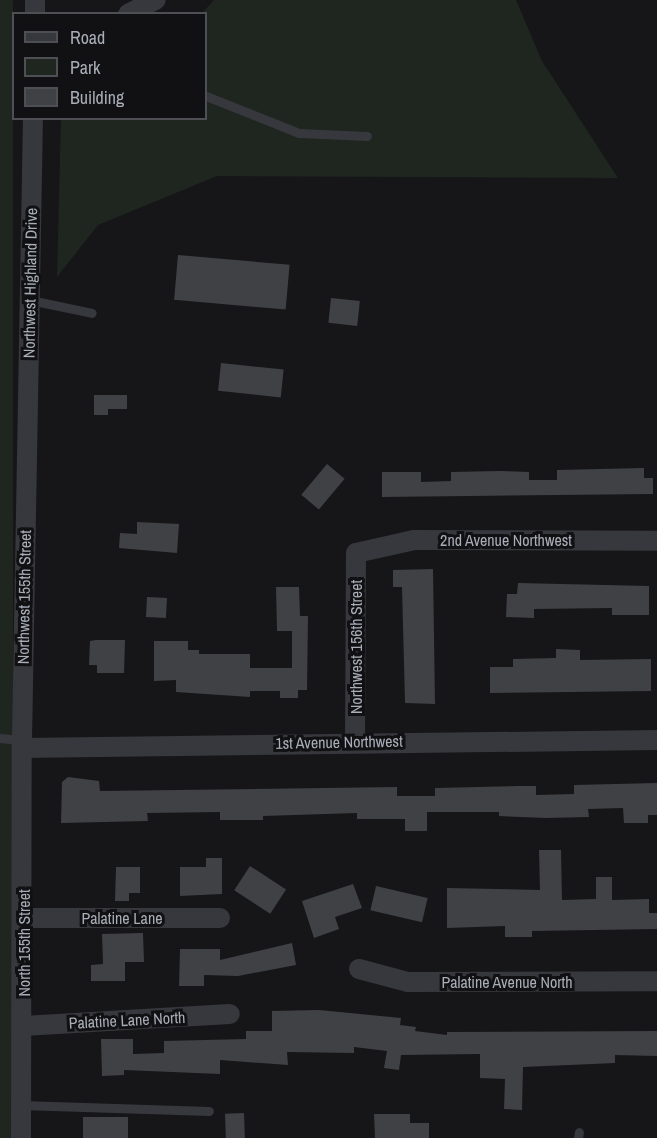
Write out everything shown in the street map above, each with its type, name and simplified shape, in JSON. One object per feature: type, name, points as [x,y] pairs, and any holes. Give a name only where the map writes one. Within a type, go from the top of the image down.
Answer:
[{"type":"street","points":[[132,12],[156,0]]},
{"type":"street","name":"Northwest Highland Drive","points":[[26,447],[33,120]]},
{"type":"street","name":"Northwest 155th Street","points":[[22,744],[26,447]]},
{"type":"street","name":"2nd Avenue Northwest","points":[[356,553],[414,540],[657,541]]},
{"type":"street","name":"Northwest 156th Street","points":[[355,741],[356,553]]},
{"type":"street","name":"1st Avenue Northwest","points":[[22,744],[657,740]]},
{"type":"street","name":"North 155th Street","points":[[21,1138],[24,918],[22,744]]},
{"type":"street","name":"Palatine Lane","points":[[24,918],[220,918]]},
{"type":"street","name":"Palatine Avenue North","points":[[359,969],[408,982],[657,981]]},
{"type":"street","name":"Palatine Lane North","points":[[23,1026],[230,1014]]},
{"type":"lane","points":[[207,96],[299,133],[367,135]]},
{"type":"lane","points":[[30,300],[92,313]]},
{"type":"lane","points":[[0,738],[22,744]]},
{"type":"lane","points":[[21,1105],[209,1111]]},
{"type":"green space","points":[[0,0],[13,0],[13,1138],[0,1138]]},
{"type":"green space","points":[[214,0],[516,0],[542,61],[618,178],[217,176],[98,225],[57,277],[61,120],[207,120],[207,12],[203,12]]},
{"type":"building","points":[[178,255],[290,265],[286,310],[174,300]]},
{"type":"building","points":[[331,298],[360,301],[357,326],[328,323]]},
{"type":"building","points":[[221,363],[284,370],[281,397],[218,391]]},
{"type":"building","points":[[94,395],[127,395],[127,409],[108,409],[108,415],[94,415]]},
{"type":"building","points":[[327,464],[345,479],[319,509],[301,495]]},
{"type":"building","points":[[644,468],[644,478],[653,478],[653,494],[382,497],[382,472],[421,472],[421,482],[451,481],[451,472],[499,471],[529,472],[529,480],[557,480],[557,470]]},
{"type":"building","points":[[137,522],[179,524],[177,553],[119,548],[120,533],[137,534]]},
{"type":"building","points":[[433,569],[435,704],[405,703],[402,587],[393,587],[393,570]]},
{"type":"building","points":[[518,583],[649,586],[649,615],[612,615],[612,608],[534,609],[534,618],[506,617],[507,594],[517,594]]},
{"type":"building","points":[[276,587],[299,587],[300,616],[308,616],[307,690],[298,690],[298,698],[280,698],[280,691],[250,691],[250,697],[176,692],[176,680],[154,681],[154,641],[188,641],[188,650],[199,650],[199,654],[250,654],[250,668],[292,668],[292,631],[277,631]]},
{"type":"building","points":[[147,597],[167,598],[166,618],[146,617]]},
{"type":"building","points":[[125,640],[124,673],[97,673],[97,665],[89,665],[90,641]]},
{"type":"building","points":[[556,649],[580,650],[580,660],[651,659],[651,691],[490,693],[490,667],[513,667],[513,659],[556,658]]},
{"type":"building","points":[[68,777],[99,781],[100,791],[397,787],[397,796],[435,796],[435,788],[519,786],[536,786],[536,795],[574,794],[574,785],[657,783],[657,815],[648,815],[648,823],[624,823],[623,808],[588,809],[589,817],[546,818],[499,816],[499,812],[427,812],[427,831],[405,831],[405,819],[357,819],[357,813],[263,816],[263,820],[220,820],[220,812],[147,813],[148,821],[61,823],[62,782]]},
{"type":"building","points":[[539,850],[561,850],[562,900],[596,899],[596,877],[612,877],[612,900],[649,899],[649,913],[657,913],[657,929],[532,931],[532,937],[505,937],[505,926],[447,928],[447,888],[540,890]]},
{"type":"building","points":[[206,858],[222,858],[222,894],[180,896],[180,867],[206,867]]},
{"type":"building","points":[[250,866],[286,889],[270,914],[234,890]]},
{"type":"building","points":[[116,867],[140,867],[140,893],[129,893],[129,901],[115,901]]},
{"type":"building","points":[[353,884],[362,908],[335,917],[339,929],[314,938],[302,901]]},
{"type":"building","points":[[376,886],[428,898],[422,922],[370,910]]},
{"type":"building","points":[[143,933],[144,962],[125,962],[125,981],[91,981],[91,965],[103,964],[102,934]]},
{"type":"building","points":[[292,943],[296,965],[238,976],[204,975],[204,986],[179,986],[180,949],[220,949],[220,960]]},
{"type":"building","points":[[319,1010],[401,1018],[400,1025],[416,1027],[415,1031],[447,1035],[447,1032],[657,1031],[657,1056],[615,1055],[615,1063],[523,1067],[522,1110],[504,1109],[505,1079],[480,1078],[480,1054],[401,1055],[399,1070],[384,1068],[387,1051],[354,1047],[354,1053],[287,1052],[288,1065],[220,1060],[220,1074],[124,1070],[124,1075],[102,1076],[101,1039],[133,1039],[133,1054],[164,1053],[164,1041],[246,1039],[246,1031],[272,1031],[272,1011]]},
{"type":"building","points":[[244,1113],[245,1138],[226,1138],[225,1114]]},
{"type":"building","points":[[374,1114],[410,1114],[410,1123],[429,1123],[429,1138],[375,1138]]},
{"type":"building","points":[[83,1117],[128,1117],[128,1138],[83,1138]]}]
